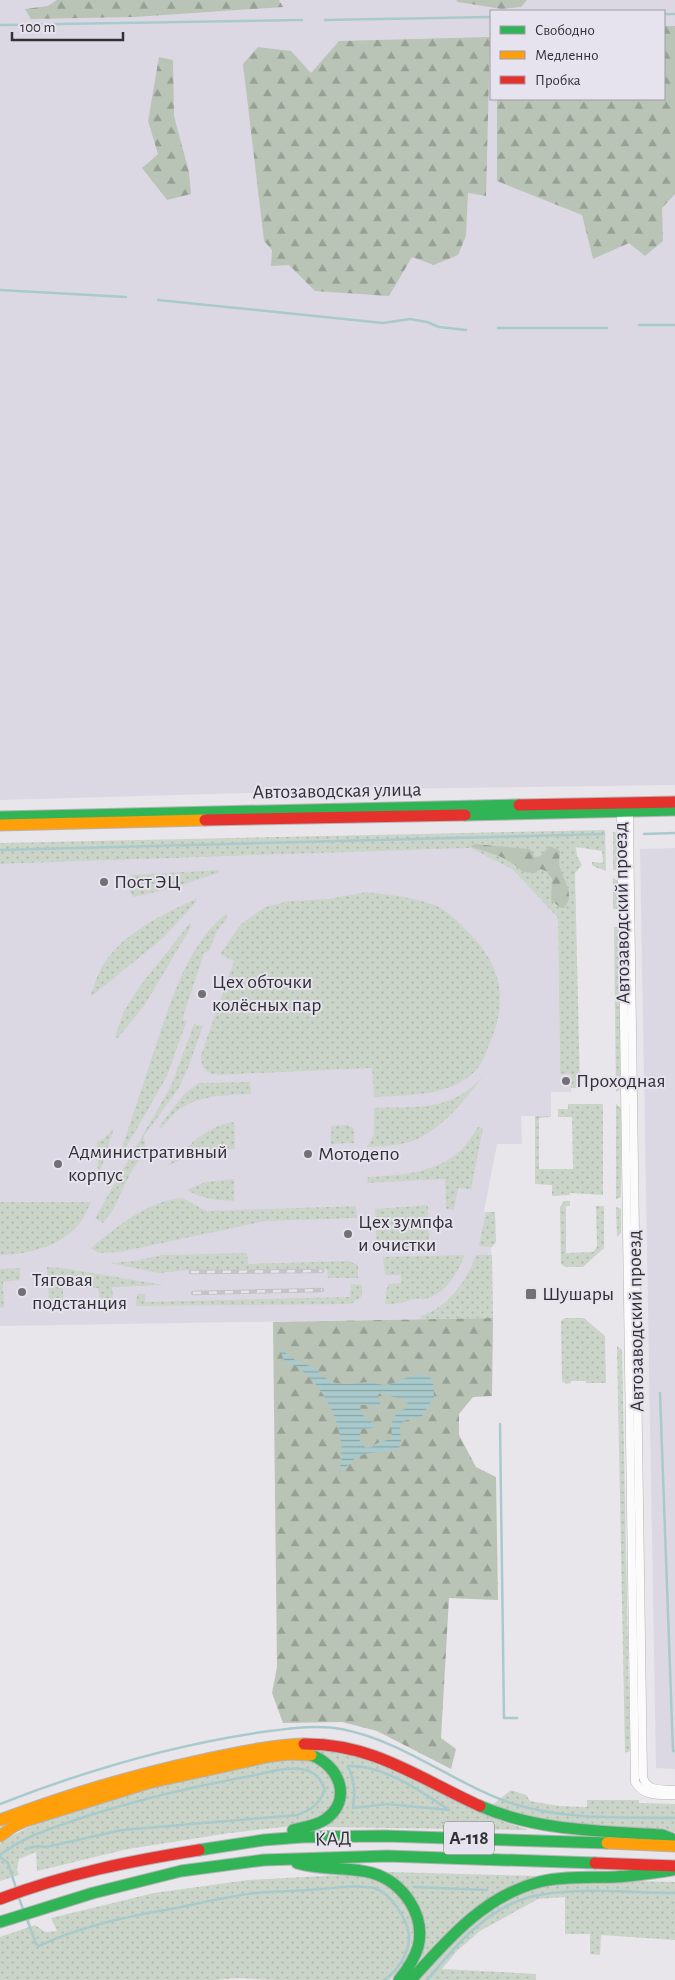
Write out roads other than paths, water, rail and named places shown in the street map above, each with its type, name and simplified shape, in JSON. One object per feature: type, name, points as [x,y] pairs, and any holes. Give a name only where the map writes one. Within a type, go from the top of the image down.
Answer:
[{"type":"main road","name":"Автозаводская улица","points":[[0,825],[624,809],[675,802]]},
{"type":"main road","name":"Автозаводская улица","points":[[0,817],[624,809],[675,810]]},
{"type":"main road","points":[[0,1820],[102,1784],[155,1770],[274,1745],[328,1743],[354,1748],[380,1758],[491,1810],[525,1822],[560,1828],[662,1835],[675,1840]]},
{"type":"main road","points":[[0,1836],[17,1824],[105,1795],[183,1774],[271,1757],[311,1755],[321,1758],[330,1766],[337,1776],[340,1785],[340,1795],[336,1806],[329,1816],[310,1827],[299,1828],[264,1840]]},
{"type":"main road","name":"КАД","points":[[0,1899],[42,1884],[143,1859],[302,1836],[385,1836],[675,1846]]},
{"type":"main road","name":"КАД","points":[[0,1922],[49,1906],[181,1871],[228,1864],[387,1856],[675,1868]]},
{"type":"main road","points":[[287,1860],[308,1868],[369,1872],[394,1883],[404,1892],[416,1912],[420,1937],[414,1960],[398,1980]]},
{"type":"main road","points":[[411,1980],[468,1919],[490,1902],[514,1891],[565,1878],[626,1876],[675,1868]]},
{"type":"street","name":"Автозаводский проезд","points":[[624,809],[643,1777],[646,1784],[650,1787],[675,1790]]},
{"type":"street","name":"Автозаводский проезд","points":[[624,809],[635,1782],[647,1793],[675,1795]]},
{"type":"water","points":[[283,1349],[292,1358],[313,1368],[332,1382],[349,1384],[372,1382],[385,1385],[422,1374],[433,1380],[434,1397],[422,1416],[404,1421],[400,1425],[401,1445],[398,1449],[358,1456],[339,1472],[342,1457],[341,1441],[330,1407],[321,1391],[310,1378],[298,1367],[284,1361],[280,1350]],"holes":[[[383,1391],[391,1396],[404,1399],[408,1404],[405,1409],[397,1412],[391,1424],[392,1438],[366,1448],[360,1442],[359,1437],[362,1429],[373,1428],[374,1425],[371,1420],[361,1414],[360,1405],[373,1405],[378,1409],[380,1403],[378,1395]]]},
{"type":"waterway","points":[[665,14],[675,14]]},
{"type":"waterway","points":[[325,20],[490,17]]},
{"type":"waterway","points":[[0,25],[302,20]]},
{"type":"waterway","points":[[0,290],[126,297]]},
{"type":"waterway","points":[[158,300],[383,323],[410,319],[427,322],[439,327],[466,330]]},
{"type":"waterway","points":[[639,325],[675,325]]},
{"type":"waterway","points":[[498,328],[607,328]]},
{"type":"waterway","points":[[644,834],[675,833]]},
{"type":"waterway","points":[[0,850],[604,834]]},
{"type":"waterway","points":[[660,1393],[673,1751],[675,1751]]},
{"type":"waterway","points":[[500,1424],[504,1718],[517,1718]]},
{"type":"waterway","points":[[0,1804],[96,1770],[195,1744],[262,1732],[322,1727],[341,1729],[387,1743],[495,1797],[536,1810],[576,1815],[675,1818]]},
{"type":"waterway","points":[[348,1766],[361,1767],[388,1774],[449,1810],[387,1804],[353,1808],[354,1787],[348,1766]]},
{"type":"waterway","points":[[0,1855],[34,1835],[93,1814],[179,1791],[277,1770],[302,1769],[309,1771],[317,1776],[325,1790],[314,1806],[297,1815],[122,1830],[46,1847],[37,1846],[25,1849]]},
{"type":"waterway","points":[[0,1857],[8,1863],[16,1888]]},
{"type":"waterway","points":[[27,1919],[36,1944],[39,1946],[103,1923],[235,1896],[265,1892],[362,1886],[374,1888],[386,1895],[397,1907],[402,1914],[409,1935],[409,1941],[402,1960],[394,1972],[384,1980]]},
{"type":"waterway","points":[[414,1887],[487,1890]]},
{"type":"waterway","points":[[427,1980],[455,1947],[474,1929],[500,1910],[522,1899],[546,1894],[583,1891],[675,1893]]},
{"type":"waterway","points":[[19,1898],[23,1909]]},
{"type":"railway","points":[[191,1272],[322,1271]]},
{"type":"railway","points":[[193,1293],[322,1290]]},
{"type":"place","name":"Пост ЭЦ","points":[[104,882]]},
{"type":"place","name":"Цех обточки колёсных пар","points":[[202,994]]},
{"type":"place","name":"Проходная","points":[[566,1081]]},
{"type":"place","name":"Мотодепо","points":[[308,1154]]},
{"type":"place","name":"Административный корпус","points":[[58,1164]]},
{"type":"place","name":"Цех зумпфа и очистки","points":[[348,1234]]},
{"type":"place","name":"Тяговая подстанция","points":[[22,1292]]},
{"type":"place","name":"Шушары","points":[[531,1294]]}]
